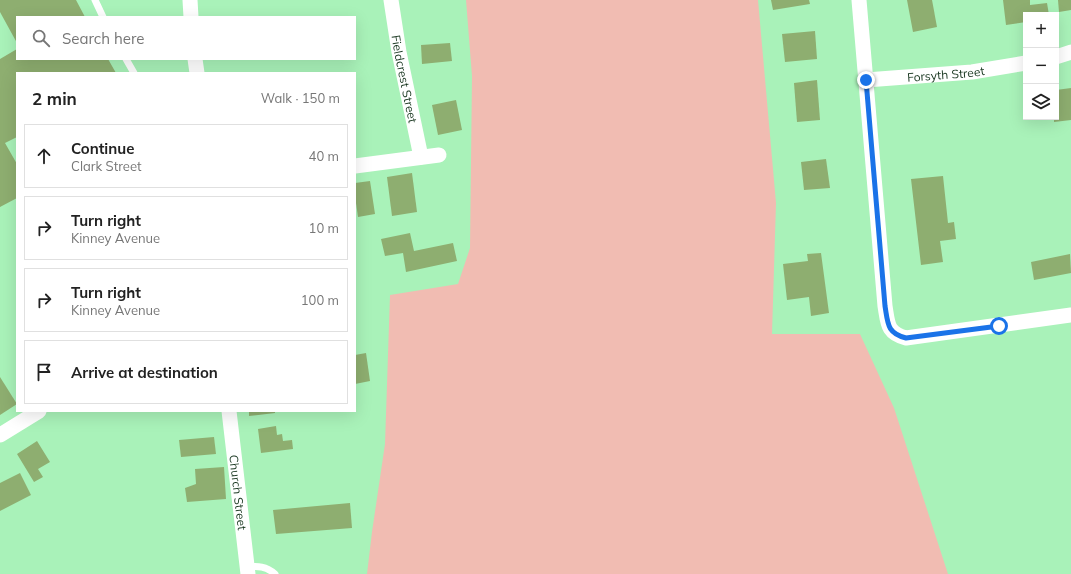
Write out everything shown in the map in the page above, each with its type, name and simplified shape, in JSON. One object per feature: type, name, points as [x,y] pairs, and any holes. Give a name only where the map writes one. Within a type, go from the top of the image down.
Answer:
[{"type":"street","points":[[190,0],[191,16]]},
{"type":"street","name":"Fieldcrest Street","points":[[391,0],[399,52],[421,157]]},
{"type":"street","points":[[859,0],[885,306],[889,327],[896,335],[906,338],[1071,315]]},
{"type":"street","points":[[1059,56],[1071,52]]},
{"type":"street","points":[[196,60],[197,72]]},
{"type":"street","name":"Forsyth Street","points":[[866,80],[972,72],[1023,64]]},
{"type":"street","points":[[356,166],[439,155]]},
{"type":"street","points":[[0,435],[37,412]]},
{"type":"street","name":"Church Street","points":[[229,412],[247,571]]},
{"type":"lane","points":[[95,0],[103,16]]},
{"type":"lane","points":[[127,60],[133,72]]},
{"type":"lane","points":[[247,571],[256,566],[267,568],[275,574]]},
{"type":"shaded area","points":[[466,0],[758,0],[776,203],[772,334],[860,334],[894,408],[948,574],[367,574],[385,444],[390,295],[458,284],[470,248],[472,76]]},
{"type":"building","points":[[0,0],[76,0],[84,16],[16,16],[16,41],[0,12]]},
{"type":"building","points":[[771,0],[809,0],[810,4],[773,10]]},
{"type":"building","points":[[907,0],[932,0],[937,27],[913,32]]},
{"type":"building","points":[[1003,0],[1030,0],[1030,5],[1047,3],[1048,12],[1023,12],[1023,22],[1006,25]]},
{"type":"building","points":[[1058,0],[1071,0],[1071,10],[1059,12]]},
{"type":"building","points":[[815,31],[817,59],[785,62],[782,34]]},
{"type":"building","points":[[450,43],[452,61],[422,64],[421,45]]},
{"type":"building","points":[[16,50],[16,60],[109,60],[115,72],[16,72],[16,138],[5,143],[16,162],[16,199],[0,207],[0,59]]},
{"type":"building","points":[[817,80],[820,120],[797,122],[794,83]]},
{"type":"building","points":[[1071,88],[1071,120],[1054,122],[1054,120],[1059,120],[1059,90]]},
{"type":"building","points":[[456,100],[462,130],[438,135],[432,105]]},
{"type":"building","points":[[826,159],[830,188],[804,190],[801,162]]},
{"type":"building","points":[[412,173],[417,212],[392,216],[387,177]]},
{"type":"building","points":[[943,176],[948,223],[954,222],[956,239],[940,241],[943,262],[921,265],[911,179]]},
{"type":"building","points":[[370,181],[375,214],[358,217],[356,183]]},
{"type":"building","points":[[410,233],[414,251],[453,243],[457,261],[406,272],[403,253],[385,256],[381,239]]},
{"type":"building","points":[[821,253],[829,313],[811,316],[809,297],[787,300],[783,264],[808,261],[807,254]]},
{"type":"building","points":[[1070,254],[1071,273],[1034,280],[1031,262]]},
{"type":"building","points":[[366,353],[370,381],[356,384],[356,355]]},
{"type":"building","points":[[0,377],[16,405],[0,415]]},
{"type":"building","points":[[249,412],[275,412],[275,413],[249,416]]},
{"type":"building","points":[[276,426],[277,435],[282,434],[283,441],[292,440],[293,449],[261,453],[258,429]]},
{"type":"building","points":[[214,437],[216,454],[181,457],[179,440]]},
{"type":"building","points":[[37,441],[50,462],[38,469],[43,477],[34,482],[17,454]]},
{"type":"building","points":[[224,467],[226,499],[187,502],[185,488],[196,484],[195,469]]},
{"type":"building","points":[[20,473],[31,495],[0,511],[0,483]]},
{"type":"building","points":[[350,503],[352,528],[276,534],[273,510]]},
{"type":"route","points":[[866,80],[885,306],[889,327],[896,335],[906,338],[999,326]]}]
